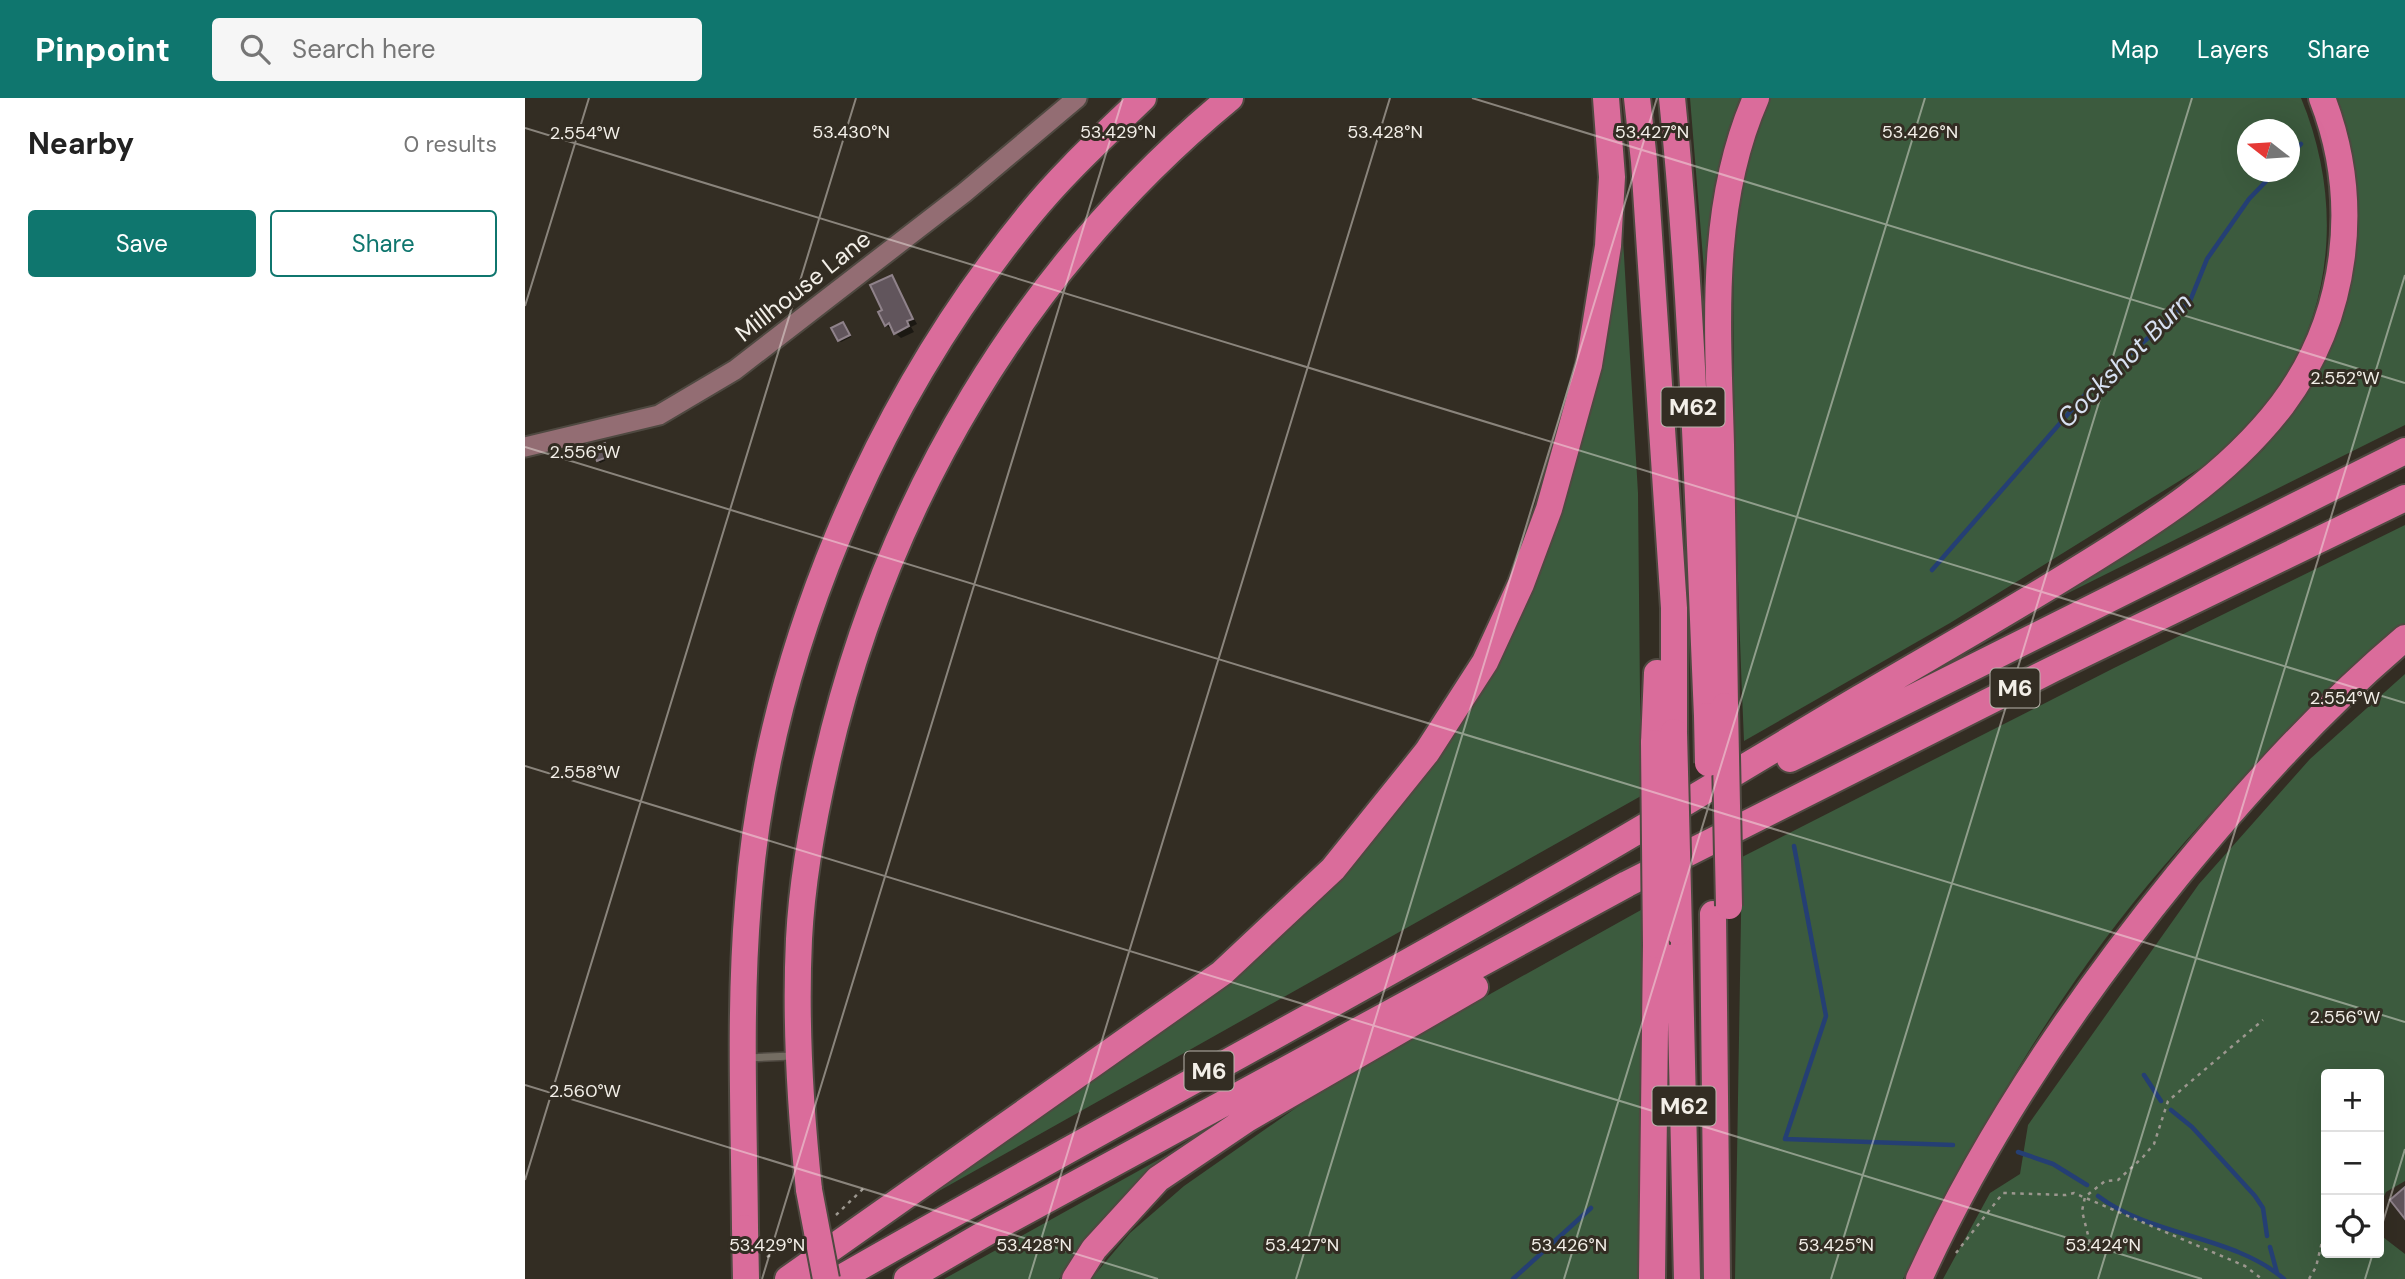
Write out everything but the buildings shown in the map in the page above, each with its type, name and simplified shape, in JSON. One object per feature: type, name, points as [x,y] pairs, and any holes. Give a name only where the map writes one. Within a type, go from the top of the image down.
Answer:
[{"type":"highway","points":[[746,1279],[744,1059],[747,913],[760,810],[799,643],[841,529],[892,423],[932,353],[987,271],[1029,215],[1073,166],[1143,98]]},
{"type":"highway","points":[[826,1279],[809,1190],[796,1055],[799,936],[814,815],[839,706],[867,617],[899,536],[956,421],[1051,280],[1131,189],[1183,136],[1230,98]]},
{"type":"highway","points":[[788,1279],[1222,973],[1333,869],[1427,752],[1485,662],[1521,584],[1549,509],[1589,365],[1608,246],[1612,177],[1606,98]]},
{"type":"highway","name":"M62","points":[[1637,98],[1644,162],[1666,514],[1664,738],[1679,932],[1687,1279]]},
{"type":"highway","name":"M62","points":[[1672,98],[1680,173],[1697,461],[1716,711],[1721,910],[1716,1051],[1717,1279]]},
{"type":"highway","points":[[1716,711],[1721,233],[1731,173],[1756,98]]},
{"type":"highway","points":[[1580,864],[2031,598],[2166,515],[2244,448],[2279,409],[2304,374],[2335,299],[2343,259],[2345,210],[2341,166],[2322,98]]},
{"type":"highway","name":"M6","points":[[839,1279],[1580,864],[2405,451]]},
{"type":"highway","name":"M6","points":[[907,1279],[991,1230],[1627,884],[2053,669],[2405,498]]},
{"type":"highway","points":[[1919,1279],[1995,1134],[2062,1026],[2130,934],[2235,806],[2350,685],[2405,638]]},
{"type":"highway","points":[[1652,1279],[1656,945],[1664,738]]},
{"type":"highway","points":[[1075,1279],[1094,1249],[1158,1179],[1247,1119],[1480,984],[1627,884]]},
{"type":"street","name":"Millhouse Lane","points":[[525,447],[659,415],[735,370],[964,193],[1077,98]]},
{"type":"lane","points":[[744,1059],[796,1055]]},
{"type":"path","points":[[2092,1251],[2082,1211],[2085,1197],[2105,1181],[2118,1180],[2143,1157],[2154,1144],[2168,1101],[2263,1020]]},
{"type":"path","points":[[1949,1262],[2003,1193],[2074,1193],[2245,1266],[2262,1279]]},
{"type":"path","points":[[2309,1279],[2316,1267],[2321,1246]]},
{"type":"green space","points":[[1690,98],[1740,98],[1720,171],[1712,220],[1706,295]]},
{"type":"green space","points":[[1771,98],[2301,98],[2315,139],[2324,181],[2327,223],[2324,265],[2316,306],[2302,345],[2282,383],[2256,419],[2218,457],[1950,623],[1744,741],[1735,478],[1733,317],[1735,241],[1746,166],[1756,131]]},
{"type":"green space","points":[[2329,98],[2405,98],[2405,425],[2020,617],[2223,487],[2264,449],[2313,382],[2336,331]]},
{"type":"green space","points":[[1620,188],[1638,493],[1641,796],[882,1223],[1309,905],[1523,600]]},
{"type":"green space","points":[[2405,525],[2405,623],[2250,772],[2191,835],[2124,914],[2053,1013],[2020,1065],[1959,1171],[1903,1279],[1735,1279],[1742,857],[2114,668]]},
{"type":"green space","points":[[2405,674],[2405,1181],[2386,1192],[2384,1196],[2384,1069],[2321,1069],[2321,1258],[2384,1258],[2384,1238],[2405,1254],[2405,1279],[1943,1279],[1990,1193],[2020,1174],[2028,1125],[2199,884],[2310,759]]},
{"type":"green space","points":[[1641,910],[1643,1148],[1638,1279],[1091,1279],[1130,1233],[1184,1186],[1310,1098],[1397,1046]]},
{"type":"green space","points":[[1167,1155],[1127,1193],[1059,1279],[944,1279]]},
{"type":"waterway","name":"Cockshot Burn","points":[[1932,570],[2090,389],[2190,301],[2207,259],[2249,199],[2265,182]]},
{"type":"waterway","name":"Cockshot Burn","points":[[1794,846],[1826,1016],[1785,1139],[1953,1145]]},
{"type":"waterway","points":[[2144,1075],[2161,1101]]},
{"type":"waterway","points":[[2171,1110],[2192,1127],[2255,1196],[2263,1208],[2267,1236]]},
{"type":"waterway","points":[[2018,1152],[2053,1164],[2087,1185]]},
{"type":"waterway","points":[[2098,1196],[2119,1210],[2143,1220],[2241,1253],[2264,1264],[2284,1279]]},
{"type":"waterway","name":"Cockshot Burn","points":[[1513,1279],[1591,1208]]},
{"type":"waterway","points":[[2270,1247],[2277,1273]]}]
